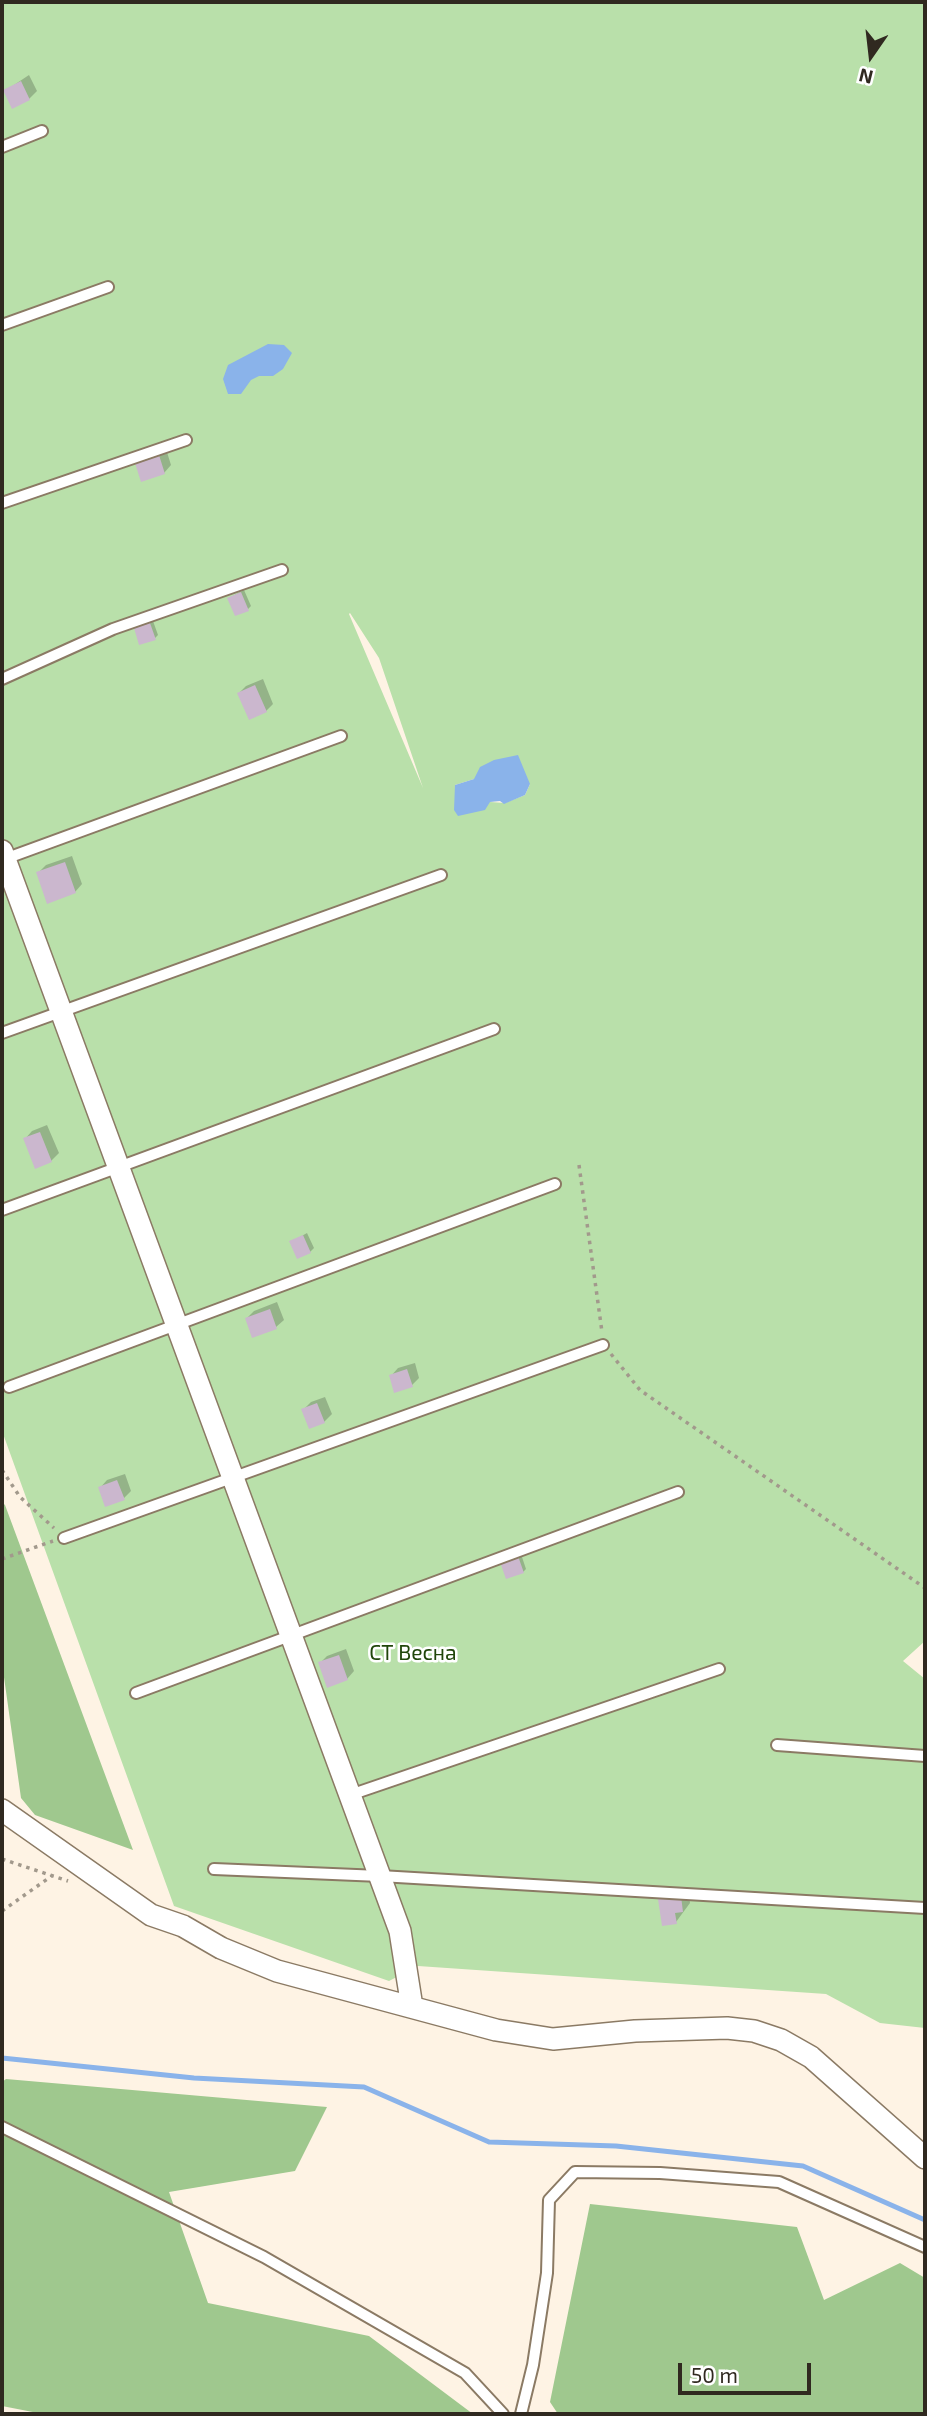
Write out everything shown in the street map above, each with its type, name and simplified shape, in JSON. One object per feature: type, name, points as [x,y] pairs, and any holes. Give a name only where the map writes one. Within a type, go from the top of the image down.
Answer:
[{"type":"street","points":[[3,856],[231,1479],[400,1930],[412,2007]]},
{"type":"street","points":[[2,1810],[24,1823],[97,1880],[151,1915],[183,1926],[221,1948],[277,1971],[496,2030],[553,2039],[635,2031],[727,2028],[754,2031],[781,2040],[811,2057],[925,2158]]},
{"type":"lane","points":[[2,146],[42,131]]},
{"type":"lane","points":[[2,325],[108,287]]},
{"type":"lane","points":[[2,503],[186,440]]},
{"type":"lane","points":[[2,679],[113,629],[282,570]]},
{"type":"lane","points":[[3,856],[341,736]]},
{"type":"lane","points":[[2,1032],[441,875]]},
{"type":"lane","points":[[2,1210],[495,1029]]},
{"type":"lane","points":[[9,1387],[555,1184]]},
{"type":"lane","points":[[64,1538],[603,1345]]},
{"type":"lane","points":[[136,1693],[678,1492]]},
{"type":"lane","points":[[350,1795],[719,1669]]},
{"type":"lane","points":[[777,1745],[925,1756]]},
{"type":"lane","points":[[214,1869],[380,1876],[925,1908]]},
{"type":"lane","points":[[2,2127],[264,2257],[465,2373],[503,2414]]},
{"type":"lane","points":[[521,2414],[533,2365],[547,2273],[549,2200],[575,2172],[660,2173],[779,2182],[925,2247]]},
{"type":"path","points":[[579,1165],[603,1345],[640,1390],[925,1588]]},
{"type":"path","points":[[2,1470],[20,1497],[64,1538],[2,1559]]},
{"type":"path","points":[[2,1911],[53,1875]]},
{"type":"green space","name":"СТ Весна","points":[[2,2],[925,2],[925,1641],[903,1661],[925,1679],[925,2028],[880,2023],[826,1994],[418,1966],[389,1981],[174,1906],[2,1431]],"holes":[[[349,614],[379,658],[423,788]],[[474,779],[530,784],[525,795],[505,803],[490,802],[455,785]]]},
{"type":"green space","points":[[2,1502],[133,1850],[35,1815],[21,1798],[2,1663]]},
{"type":"green space","points":[[6,2079],[327,2107],[295,2171],[169,2192],[208,2303],[369,2336],[473,2414],[43,2414],[2,2406],[2,2082]]},
{"type":"green space","points":[[590,2204],[797,2227],[824,2300],[900,2263],[925,2278],[925,2414],[558,2414],[550,2402]]},
{"type":"water","points":[[268,344],[284,345],[292,353],[283,369],[273,376],[259,376],[251,380],[241,394],[228,394],[223,379],[228,365]]},
{"type":"water","points":[[518,755],[530,784],[525,795],[504,804],[500,801],[490,802],[485,810],[458,816],[454,810],[455,785],[474,779],[480,767],[494,760]]},
{"type":"building","points":[[21,81],[30,100],[12,109],[3,90]]},
{"type":"building","points":[[159,455],[165,474],[141,482],[135,463]]},
{"type":"building","points":[[241,592],[249,611],[235,616],[227,598]]},
{"type":"building","points":[[150,623],[156,640],[139,645],[134,628]]},
{"type":"building","points":[[255,685],[267,712],[249,720],[237,693]]},
{"type":"building","points":[[65,862],[76,893],[47,904],[36,872]]},
{"type":"building","points":[[40,1132],[52,1162],[35,1169],[23,1138]]},
{"type":"building","points":[[303,1235],[311,1253],[297,1259],[289,1241]]},
{"type":"building","points":[[270,1309],[277,1329],[252,1338],[245,1318]]},
{"type":"building","points":[[407,1369],[413,1387],[394,1393],[389,1375]]},
{"type":"building","points":[[317,1403],[325,1423],[309,1429],[301,1409]]},
{"type":"building","points":[[117,1480],[125,1500],[105,1507],[98,1487]]},
{"type":"building","points":[[518,1556],[524,1573],[506,1579],[500,1562]]},
{"type":"building","points":[[339,1655],[348,1680],[327,1688],[318,1662]]},
{"type":"building","points":[[681,1896],[683,1912],[675,1913],[677,1924],[662,1926],[658,1899]]},
{"type":"waterway","points":[[2,2058],[194,2078],[364,2087],[489,2142],[616,2146],[803,2166],[925,2220]]}]
